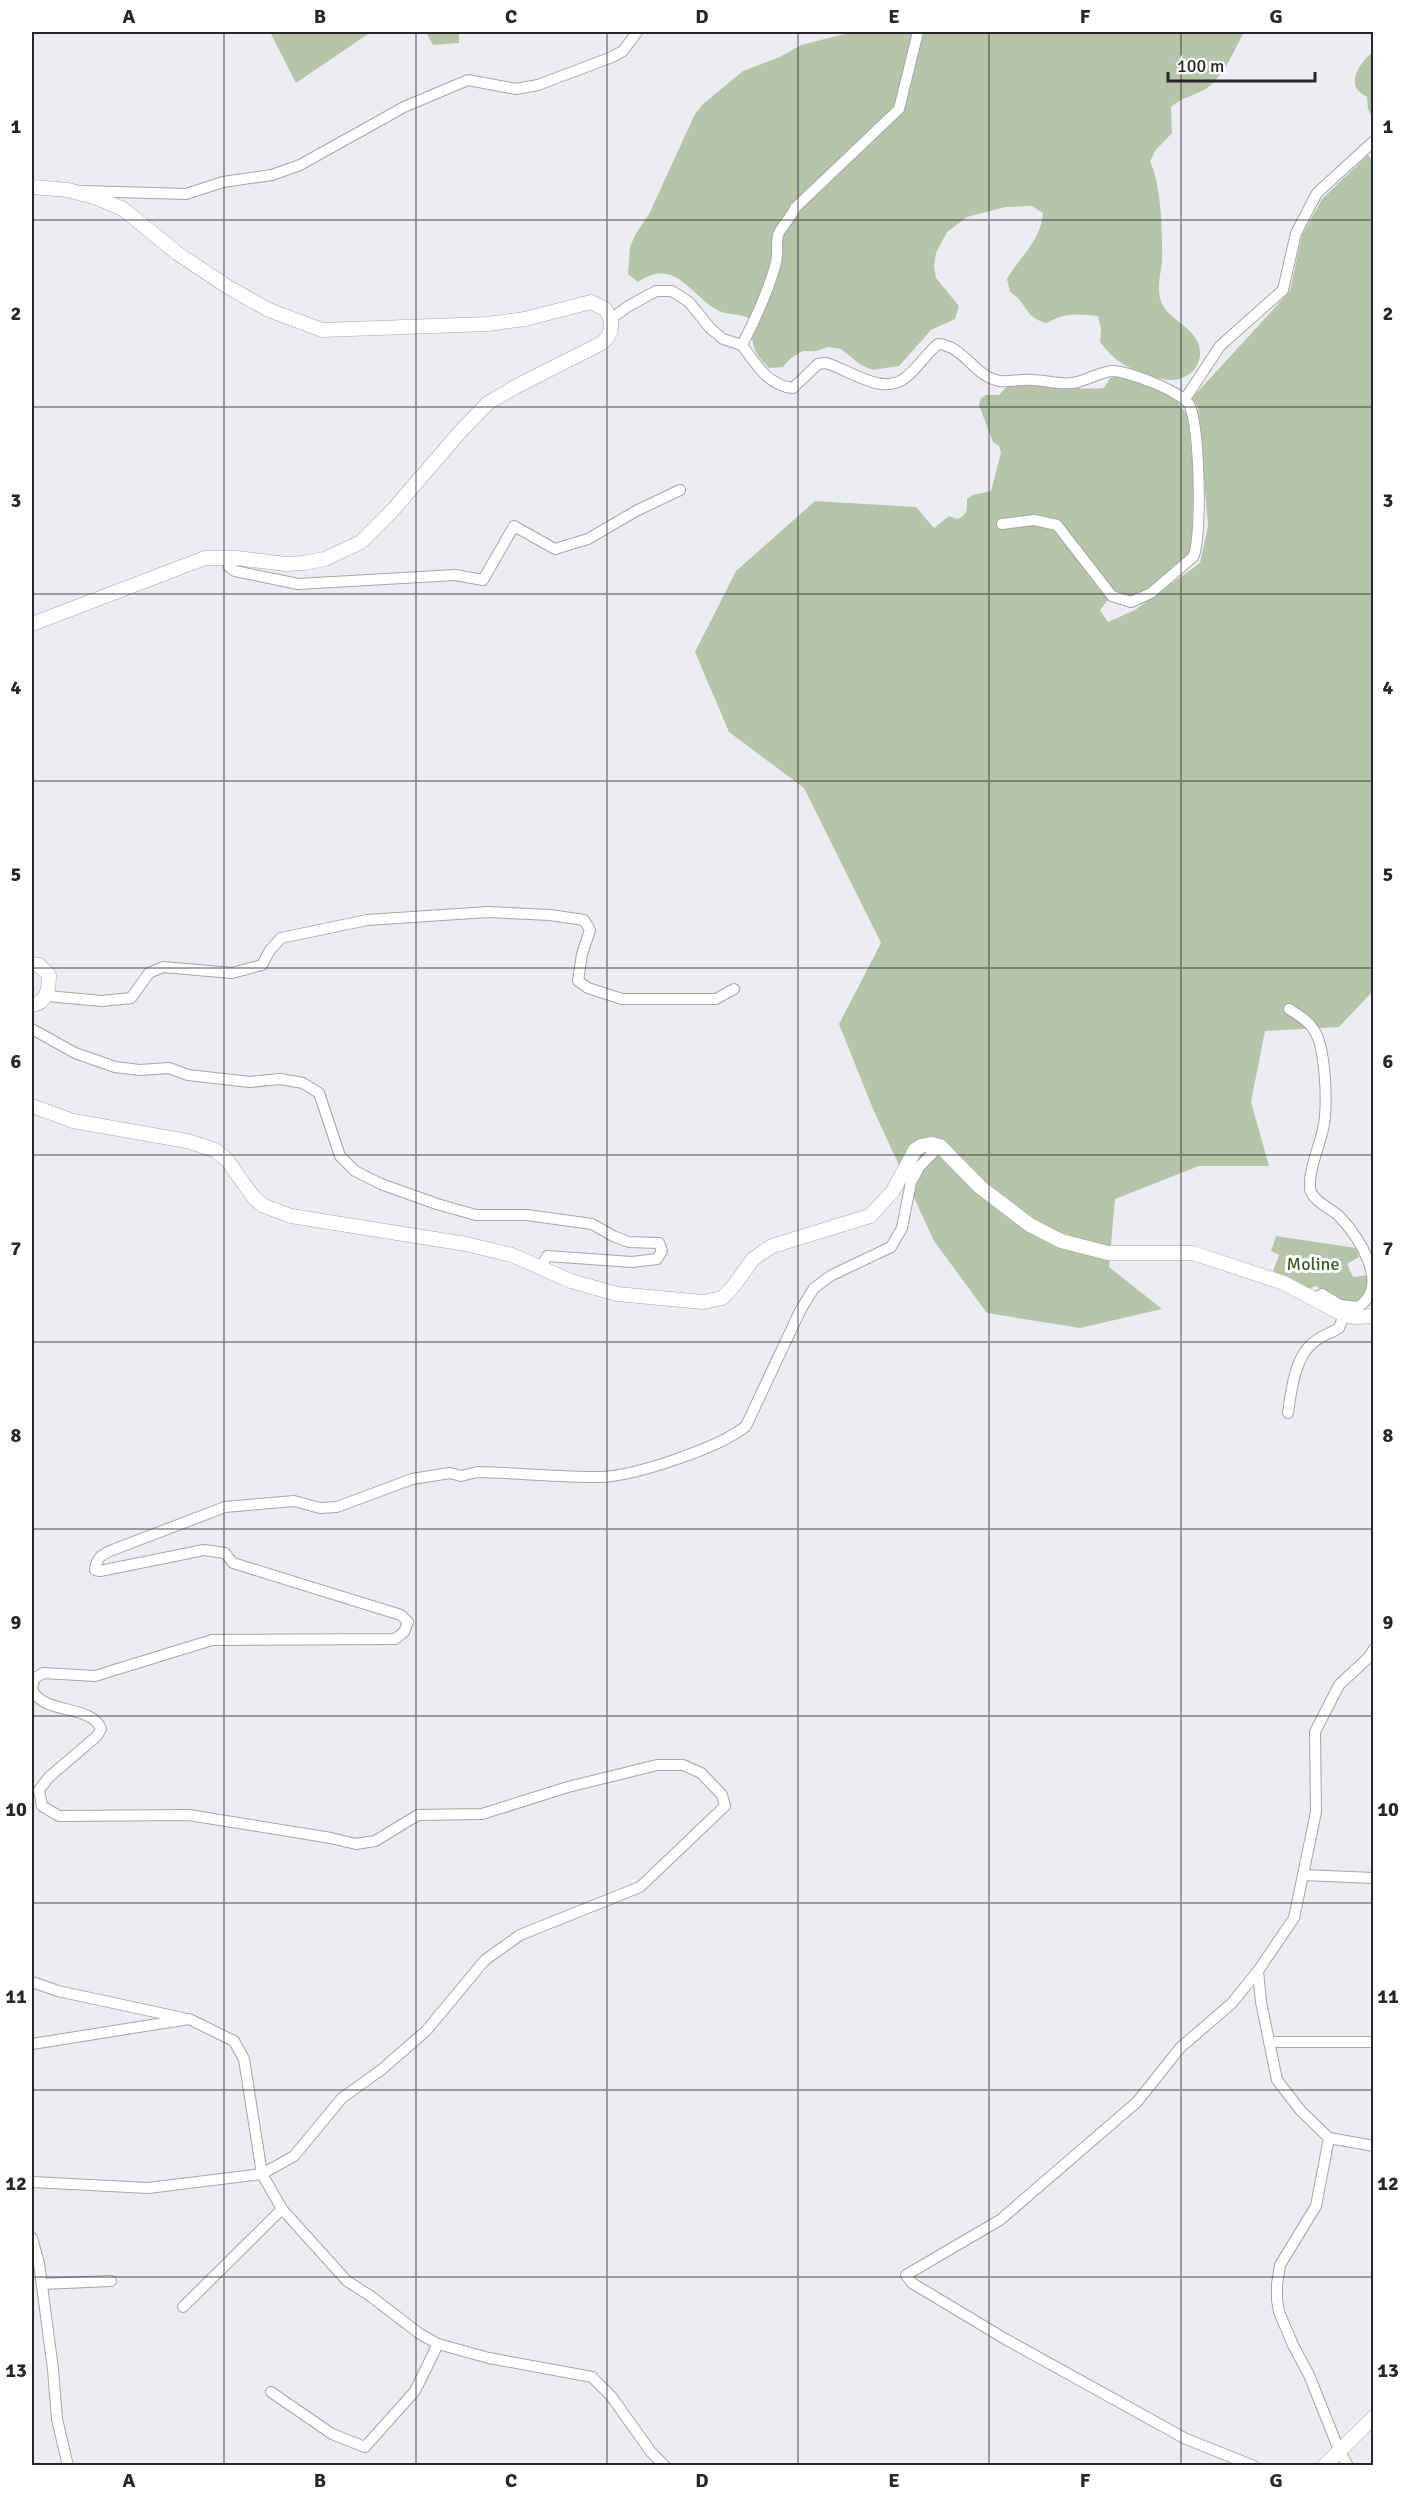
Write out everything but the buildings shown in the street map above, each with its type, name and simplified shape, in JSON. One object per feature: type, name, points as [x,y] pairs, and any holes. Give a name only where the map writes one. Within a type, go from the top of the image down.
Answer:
[{"type":"street","points":[[32,187],[186,194],[223,182],[272,175],[300,165],[404,107],[468,80],[516,89],[538,85],[612,57],[622,51],[637,32]]},
{"type":"street","points":[[742,345],[768,290],[778,254],[779,232],[791,218],[795,208],[899,109],[918,32]]},
{"type":"street","points":[[1185,399],[1220,346],[1283,290],[1296,233],[1317,193],[1374,141]]},
{"type":"street","points":[[32,624],[205,558],[286,564],[304,563],[325,559],[361,542],[392,511],[488,403],[602,343],[611,330],[611,319],[605,309],[591,302],[525,319],[488,324],[322,330],[269,310],[228,287],[177,253],[123,209],[97,198],[68,190]]},
{"type":"street","points":[[611,319],[656,291],[672,291],[688,302],[710,328],[723,339],[742,345],[770,380],[785,387],[793,388],[818,364],[826,363],[873,382],[890,385],[904,379],[938,344],[948,345],[959,351],[977,369],[1000,381],[1034,380],[1071,384],[1111,371],[1125,373],[1180,394],[1190,405],[1195,432],[1198,489],[1196,552],[1151,593],[1131,602],[1112,596],[1065,533],[1050,522],[1034,520],[1002,524]]},
{"type":"street","points":[[227,558],[229,567],[235,571],[298,584],[455,575],[483,580],[514,526],[555,549],[588,539],[636,511],[680,490]]},
{"type":"street","points":[[32,1005],[47,996],[102,1001],[131,998],[149,973],[163,967],[232,973],[262,965],[270,950],[281,938],[324,927],[367,920],[488,912],[550,915],[584,920],[590,930],[582,954],[578,981],[588,988],[622,999],[716,999],[734,989]]},
{"type":"street","points":[[32,964],[39,965],[49,975],[47,996]]},
{"type":"street","points":[[1289,1009],[1307,1021],[1315,1031],[1323,1060],[1324,1126],[1310,1188],[1312,1194],[1339,1217],[1350,1232],[1371,1264],[1373,1275],[1371,1290],[1358,1307],[1340,1305],[1322,1293],[1315,1298]]},
{"type":"street","points":[[32,1029],[75,1053],[115,1067],[140,1070],[169,1068],[188,1075],[250,1082],[280,1079],[303,1083],[319,1093],[340,1156],[356,1172],[381,1184],[476,1215],[527,1215],[592,1224],[629,1242],[659,1243],[662,1251],[657,1259],[632,1262],[547,1256],[540,1267]]},
{"type":"street","points":[[32,1106],[73,1122],[187,1141],[215,1150],[227,1160],[254,1198],[264,1206],[291,1216],[466,1244],[512,1255],[571,1281],[618,1294],[703,1302],[722,1298],[753,1259],[772,1246],[870,1216],[893,1191],[915,1150],[931,1144],[940,1146],[980,1186],[1030,1225],[1060,1241],[1108,1253],[1193,1253],[1284,1283],[1344,1315],[1374,1316]]},
{"type":"street","points":[[32,2182],[148,2188],[262,2174],[294,2156],[342,2098],[381,2070],[426,2031],[485,1960],[520,1935],[640,1887],[725,1806],[722,1795],[701,1773],[683,1765],[657,1765],[568,1787],[482,1814],[418,1815],[375,1841],[356,1844],[189,1815],[59,1816],[42,1806],[39,1790],[49,1777],[97,1736],[101,1729],[99,1724],[89,1717],[48,1704],[34,1696],[32,1688],[35,1678],[43,1673],[95,1676],[212,1640],[395,1639],[404,1632],[408,1622],[401,1615],[233,1563],[225,1553],[204,1550],[95,1570],[97,1560],[101,1555],[225,1507],[294,1501],[320,1508],[337,1508],[412,1479],[450,1473],[461,1476],[477,1472],[602,1477],[623,1474],[705,1449],[734,1436],[746,1426],[800,1311],[814,1288],[832,1275],[891,1247],[904,1220],[911,1182],[920,1166],[940,1146]]},
{"type":"street","points":[[1288,1413],[1296,1372],[1307,1350],[1313,1342],[1339,1328],[1344,1315]]},
{"type":"street","points":[[1254,2466],[1177,2434],[1007,2340],[912,2283],[906,2276],[1000,2220],[1137,2102],[1180,2048],[1232,2003],[1258,1971],[1294,1918],[1316,1812],[1315,1732],[1339,1685],[1369,1658],[1374,1649]]},
{"type":"street","points":[[1303,1875],[1374,1878]]},
{"type":"street","points":[[1258,1971],[1261,2002],[1277,2080],[1301,2111],[1329,2138],[1374,2145]]},
{"type":"street","points":[[32,1982],[58,1991],[189,2019],[234,2041],[244,2059],[262,2174],[282,2209],[347,2281],[420,2334],[438,2343],[489,2358],[592,2377],[611,2396],[651,2452],[665,2466]]},
{"type":"street","points":[[32,2044],[189,2019]]},
{"type":"street","points":[[1269,2042],[1374,2042]]},
{"type":"street","points":[[1329,2138],[1316,2206],[1280,2265],[1277,2283],[1279,2312],[1348,2466]]},
{"type":"street","points":[[183,2307],[282,2209]]},
{"type":"street","points":[[32,2238],[42,2284],[57,2419],[68,2466]]},
{"type":"street","points":[[42,2284],[111,2281]]},
{"type":"street","points":[[271,2392],[332,2434],[365,2447],[415,2391],[438,2343]]},
{"type":"street","points":[[1324,2466],[1374,2417]]},
{"type":"green space","points":[[270,32],[371,32],[296,83]]},
{"type":"green space","points":[[426,32],[459,32],[459,43],[433,45]]},
{"type":"green space","points":[[853,32],[1244,32],[1217,79],[1204,90],[1171,107],[1172,133],[1155,151],[1150,162],[1157,182],[1160,210],[1162,261],[1159,294],[1169,313],[1190,331],[1199,346],[1200,356],[1193,371],[1179,379],[1166,380],[1124,365],[1100,342],[1101,329],[1098,316],[1066,315],[1047,323],[1030,314],[1010,292],[1007,279],[1038,232],[1043,213],[1032,206],[1005,207],[967,217],[947,232],[936,253],[934,266],[936,278],[959,306],[955,319],[931,330],[899,366],[873,370],[861,365],[841,349],[828,347],[817,351],[803,351],[791,358],[783,367],[769,368],[754,346],[752,320],[717,310],[672,276],[651,275],[638,282],[628,274],[630,247],[635,235],[649,214],[695,114],[703,104],[743,71],[780,57],[801,45]]},
{"type":"green space","points":[[1373,52],[1373,119],[1368,109],[1367,97],[1356,87],[1355,77],[1359,67]]},
{"type":"green space","points":[[1368,155],[1374,163],[1373,991],[1339,1027],[1265,1031],[1251,1102],[1269,1166],[1199,1166],[1115,1199],[1109,1267],[1162,1309],[1080,1328],[987,1313],[934,1241],[873,1109],[839,1024],[881,943],[804,788],[729,732],[695,652],[736,571],[815,501],[916,507],[934,528],[949,516],[957,519],[963,516],[967,509],[967,499],[973,495],[991,491],[1001,453],[999,446],[993,442],[979,405],[981,398],[986,395],[999,395],[1010,383],[1104,388],[1110,378],[1123,376],[1168,394],[1177,401],[1188,416],[1194,478],[1191,551],[1156,584],[1140,594],[1108,600],[1100,610],[1108,622],[1135,610],[1200,563],[1208,526],[1198,407],[1192,398],[1290,291],[1302,235],[1322,199]]},
{"type":"green space","name":"Moline","points":[[1276,1236],[1356,1248],[1359,1257],[1347,1264],[1353,1277],[1368,1275],[1364,1293],[1356,1302],[1337,1301],[1316,1286],[1309,1289],[1273,1271],[1279,1255],[1271,1251]]}]
